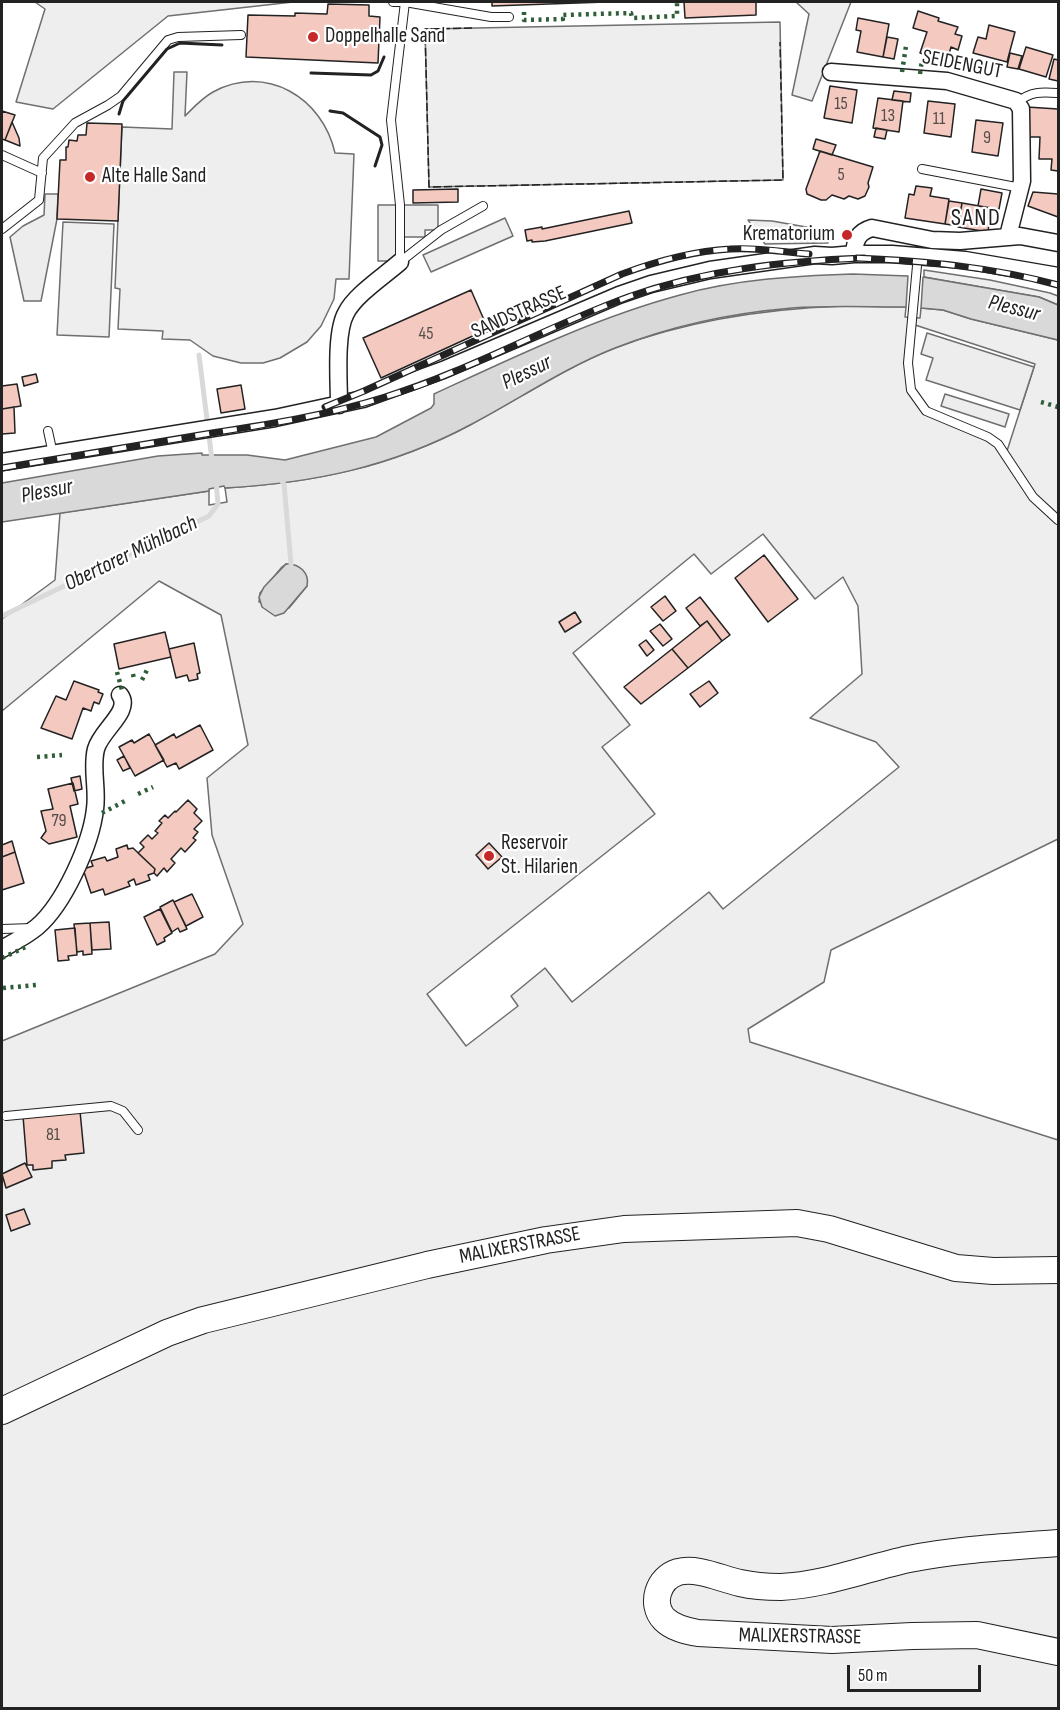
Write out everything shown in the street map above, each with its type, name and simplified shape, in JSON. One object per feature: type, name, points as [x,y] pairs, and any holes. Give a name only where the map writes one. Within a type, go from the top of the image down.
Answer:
[{"type":"main road","name":"MALIXERSTRASSE","points":[[2,1412],[167,1333],[203,1320],[427,1265],[592,1232],[675,1226],[797,1223],[829,1229],[956,1268],[993,1272],[1059,1270]]},
{"type":"main road","name":"MALIXERSTRASSE","points":[[1059,1543],[942,1553],[820,1582],[782,1587],[743,1584],[699,1572],[684,1571],[670,1576],[665,1581],[658,1592],[657,1608],[665,1621],[680,1629],[698,1632],[808,1640],[976,1635],[1059,1652]]},
{"type":"street","name":"SEIDENGUT","points":[[831,72],[956,82],[1018,102],[1021,109],[1023,160],[1021,188],[1008,236]]},
{"type":"street","points":[[854,254],[858,236],[872,228],[946,241],[1008,236],[1031,237],[1059,243]]},
{"type":"street","name":"SANDSTRASSE","points":[[2,462],[264,420],[339,405],[426,377],[590,306],[651,284],[710,270],[815,255],[854,254],[917,262],[965,260],[1059,276]]},
{"type":"street","points":[[339,405],[340,332],[345,314],[358,298],[400,262]]},
{"type":"street","points":[[2,949],[36,928],[52,910],[86,843],[96,807],[94,764],[96,749],[102,735],[123,708],[124,700],[120,695]]},
{"type":"lane","points":[[393,2],[405,2],[491,17],[509,17]]},
{"type":"lane","points":[[400,262],[400,205],[391,120],[405,2]]},
{"type":"lane","points":[[2,230],[39,201],[43,158],[71,127],[117,99],[168,40],[178,37],[240,35]]},
{"type":"lane","points":[[1018,102],[1036,92],[1059,93]]},
{"type":"lane","points":[[2,155],[42,173]]},
{"type":"lane","points":[[922,169],[1021,188]]},
{"type":"lane","points":[[400,262],[441,230],[483,206]]},
{"type":"lane","points":[[917,262],[909,380],[911,390],[926,411],[988,437],[998,444],[1033,497],[1059,520]]},
{"type":"lane","points":[[48,431],[53,454]]},
{"type":"lane","points":[[2,929],[36,928]]},
{"type":"lane","points":[[6,1116],[111,1106],[123,1112],[138,1130]]},
{"type":"shaded area","points":[[35,2],[293,2],[168,16],[53,109],[16,102],[45,9]]},
{"type":"shaded area","points":[[796,2],[851,2],[812,101],[792,95],[809,14]]},
{"type":"shaded area","points":[[780,22],[783,180],[429,187],[425,29]]},
{"type":"shaded area","points":[[174,72],[187,72],[185,116],[209,94],[233,84],[253,82],[272,84],[289,91],[305,102],[318,116],[328,133],[335,153],[354,154],[349,279],[336,279],[334,299],[321,326],[307,342],[280,358],[263,363],[241,363],[213,356],[190,340],[162,339],[163,331],[118,329],[120,289],[115,288],[122,127],[172,129]]},
{"type":"shaded area","points":[[45,194],[58,194],[57,219],[41,301],[24,301],[10,237],[23,226],[44,215]]},
{"type":"shaded area","points":[[378,205],[438,205],[438,230],[425,230],[425,237],[400,237],[400,261],[378,261]]},
{"type":"shaded area","points":[[505,218],[513,236],[431,272],[423,255]]},
{"type":"shaded area","points":[[748,220],[772,221],[829,231],[828,243],[765,244]]},
{"type":"shaded area","points":[[63,222],[114,224],[109,337],[57,335]]},
{"type":"shaded area","points":[[924,270],[990,280],[1050,293],[1058,296],[1058,305],[1039,297],[924,277]]},
{"type":"shaded area","points":[[842,306],[906,307],[905,317],[920,318],[921,308],[943,310],[1058,340],[1058,839],[831,950],[824,982],[748,1029],[750,1042],[1058,1140],[1058,1708],[2,1708],[2,1041],[215,954],[243,924],[212,835],[207,778],[248,745],[221,615],[159,581],[2,711],[2,619],[55,580],[60,513],[209,491],[209,505],[227,502],[225,488],[289,482],[351,470],[411,452],[440,440],[578,365],[643,338],[698,323],[755,313]],"holes":[[[912,324],[1035,364],[1006,454],[988,437],[920,405],[909,380]],[[763,534],[815,599],[843,577],[858,606],[862,674],[810,718],[876,742],[899,767],[723,909],[709,892],[572,1002],[545,968],[511,996],[518,1006],[466,1046],[427,994],[655,814],[602,747],[630,725],[573,653],[694,554],[711,574]],[[291,564],[307,586],[289,608],[259,602],[260,593],[282,567]]]},
{"type":"shaded area","points":[[927,333],[1034,367],[1020,410],[926,380],[933,358],[921,354]]},
{"type":"shaded area","points":[[945,394],[1009,414],[1005,427],[941,406]]},
{"type":"water","name":"Plessur","points":[[853,274],[908,276],[906,307],[792,308],[747,313],[702,322],[636,340],[596,356],[440,440],[381,462],[290,482],[225,488],[224,486],[209,489],[209,491],[2,522],[2,483],[158,456],[202,453],[202,455],[247,455],[285,460],[376,437],[431,408],[434,404],[434,394],[555,339],[648,304],[722,285],[788,277]]},
{"type":"water","name":"Plessur","points":[[923,277],[1039,297],[1058,305],[1058,340],[943,310],[921,308]]},
{"type":"water","points":[[286,564],[295,565],[305,573],[307,586],[284,613],[275,616],[262,607],[259,597],[264,587]]},
{"type":"building","points":[[492,2],[606,2],[492,6]]},
{"type":"building","points":[[684,2],[756,2],[756,15],[685,18]]},
{"type":"building","name":"Doppelhalle Sand","points":[[328,4],[369,5],[369,16],[380,17],[378,63],[246,57],[248,15],[327,14]]},
{"type":"building","points":[[918,11],[939,18],[938,21],[958,27],[955,34],[962,36],[958,50],[951,47],[947,61],[920,53],[927,32],[913,28]]},
{"type":"building","points":[[858,18],[889,24],[883,57],[857,52],[861,31],[856,30]]},
{"type":"building","points":[[989,25],[1015,32],[1007,62],[973,53],[978,37],[986,39]]},
{"type":"building","points":[[887,37],[898,39],[894,59],[883,57]]},
{"type":"building","points":[[1026,47],[1053,55],[1046,77],[1019,69]]},
{"type":"building","points":[[1010,53],[1022,56],[1018,69],[1007,67]]},
{"type":"building","points":[[1054,59],[1058,60],[1058,81],[1049,79]]},
{"type":"building","points":[[830,86],[857,90],[852,123],[824,118]]},
{"type":"building","points":[[894,91],[911,93],[910,102],[892,100]]},
{"type":"building","points":[[878,98],[903,101],[899,132],[873,128]]},
{"type":"building","points":[[928,101],[955,104],[951,137],[924,133]]},
{"type":"building","points":[[1027,107],[1058,109],[1058,171],[1051,170],[1052,159],[1039,159],[1040,137],[1026,137]]},
{"type":"building","points":[[2,111],[15,115],[5,140],[2,139]]},
{"type":"building","points":[[976,120],[1003,123],[998,156],[972,152]]},
{"type":"building","points":[[12,122],[19,138],[20,146],[5,140]]},
{"type":"building","name":"Alte Halle Sand","points":[[87,123],[122,124],[118,221],[57,219],[60,160],[66,160],[66,147],[68,147],[69,140],[77,141],[78,135],[86,135]]},
{"type":"building","points":[[876,128],[887,130],[885,139],[874,137]]},
{"type":"building","points":[[816,139],[836,145],[832,155],[813,149]]},
{"type":"building","points":[[820,151],[873,167],[865,196],[858,199],[849,196],[844,199],[832,195],[826,200],[821,200],[807,194],[806,189]]},
{"type":"building","points":[[916,186],[932,188],[930,196],[949,199],[945,224],[905,218],[909,194],[914,195]]},
{"type":"building","points":[[458,189],[458,202],[413,203],[413,190]]},
{"type":"building","points":[[981,189],[1002,193],[999,209],[978,206]]},
{"type":"building","points":[[1033,192],[1058,194],[1058,217],[1028,206]]},
{"type":"building","points":[[949,201],[962,203],[958,226],[945,224]]},
{"type":"building","points":[[962,203],[991,208],[988,232],[958,227]]},
{"type":"building","points":[[629,211],[632,223],[545,241],[527,241],[525,230],[542,227],[542,229]]},
{"type":"building","points":[[471,290],[488,329],[381,378],[363,338]]},
{"type":"building","points":[[36,374],[38,382],[24,386],[22,377]]},
{"type":"building","points":[[17,384],[21,406],[2,409],[2,386]]},
{"type":"building","points":[[241,385],[245,409],[221,413],[217,389]]},
{"type":"building","points":[[14,407],[15,433],[2,434],[2,409]]},
{"type":"building","points":[[764,555],[798,599],[768,622],[735,578]]},
{"type":"building","points":[[665,596],[676,611],[663,621],[651,607]]},
{"type":"building","points":[[700,597],[730,635],[722,641],[707,621],[700,626],[686,608]]},
{"type":"building","points":[[575,612],[581,622],[565,632],[559,622]]},
{"type":"building","points":[[707,621],[722,641],[688,668],[672,649]]},
{"type":"building","points":[[660,624],[672,639],[663,646],[650,631]]},
{"type":"building","points":[[165,632],[171,657],[119,669],[114,644]]},
{"type":"building","points":[[646,640],[654,650],[647,656],[639,645]]},
{"type":"building","points":[[194,643],[200,673],[197,674],[198,679],[189,681],[187,675],[176,678],[169,649]]},
{"type":"building","points":[[672,649],[688,668],[641,704],[624,687]]},
{"type":"building","points":[[74,681],[99,690],[98,692],[103,694],[99,704],[94,702],[91,711],[83,708],[72,739],[41,728],[56,696],[66,700]]},
{"type":"building","points":[[709,681],[718,693],[700,707],[690,694]]},
{"type":"building","points":[[200,725],[213,750],[179,769],[176,763],[167,767],[155,745],[174,734],[176,738]]},
{"type":"building","points":[[149,734],[164,760],[135,776],[119,747],[132,740],[134,743]]},
{"type":"building","points":[[124,756],[130,768],[123,771],[117,760]]},
{"type":"building","points":[[80,776],[82,789],[74,791],[71,778]]},
{"type":"building","points":[[73,783],[78,804],[70,806],[77,837],[49,844],[41,838],[46,831],[41,811],[53,809],[48,789]]},
{"type":"building","points":[[188,800],[197,809],[194,813],[202,821],[194,829],[198,832],[193,838],[196,840],[185,852],[181,848],[171,859],[175,863],[167,872],[164,868],[157,876],[154,873],[155,869],[138,853],[144,847],[140,843],[148,835],[152,839],[158,833],[155,831],[162,823],[159,821],[165,815],[168,818]]},
{"type":"building","points":[[12,841],[15,852],[2,857],[2,845]]},
{"type":"building","name":"Reservoir St. Hilarien","points":[[489,843],[502,857],[488,869],[476,855]]},
{"type":"building","points":[[127,845],[128,849],[133,848],[155,869],[154,873],[148,875],[150,880],[136,885],[134,879],[128,882],[130,886],[105,895],[103,889],[91,893],[83,869],[93,866],[91,861],[105,857],[107,861],[118,857],[116,849]]},
{"type":"building","points":[[15,852],[24,883],[2,890],[2,857]]},
{"type":"building","points":[[192,894],[203,917],[186,926],[174,902]]},
{"type":"building","points":[[173,900],[187,929],[180,932],[178,928],[172,932],[160,907]]},
{"type":"building","points":[[160,909],[172,933],[164,938],[165,941],[157,945],[144,917]]},
{"type":"building","points":[[109,922],[111,949],[92,950],[90,923]]},
{"type":"building","points":[[90,923],[92,954],[83,955],[83,951],[77,952],[74,924]]},
{"type":"building","points":[[75,928],[77,955],[68,956],[69,960],[58,961],[55,930]]},
{"type":"building","points":[[80,1111],[84,1153],[65,1155],[66,1160],[52,1161],[52,1168],[33,1170],[33,1165],[27,1165],[23,1116]]},
{"type":"building","points":[[25,1163],[32,1177],[6,1188],[2,1174]]},
{"type":"building","points":[[24,1209],[30,1224],[11,1231],[6,1215]]},
{"type":"waterway","name":"Obertorer Mühlbach","points":[[199,355],[212,460]]},
{"type":"waterway","points":[[281,480],[284,484],[291,564]]},
{"type":"waterway","name":"Obertorer Mühlbach","points":[[2,616],[209,516],[218,504],[216,481]]},
{"type":"railway","points":[[325,407],[622,274],[648,265],[689,254],[730,249],[760,249],[809,254]]},
{"type":"railway","points":[[857,258],[959,266],[1058,285]]},
{"type":"railway","points":[[2,468],[342,409],[385,397],[447,375],[597,309],[657,288],[744,268],[864,258]]},
{"type":"hedge","points":[[524,12],[524,20],[563,19],[562,15],[631,13],[632,18],[677,16],[677,2]]},
{"type":"hedge","points":[[902,72],[906,46]]},
{"type":"hedge","points":[[920,74],[922,60]]},
{"type":"hedge","points":[[1041,402],[1058,407]]},
{"type":"hedge","points":[[142,680],[148,668]]},
{"type":"hedge","points":[[117,672],[122,690]]},
{"type":"hedge","points":[[133,674],[134,679]]},
{"type":"hedge","points":[[37,757],[62,755]]},
{"type":"hedge","points":[[138,794],[153,787]]},
{"type":"hedge","points":[[102,813],[127,800]]},
{"type":"hedge","points":[[2,958],[28,946]]},
{"type":"hedge","points":[[3,988],[37,985]]},
{"type":"fence","points":[[472,28],[425,29],[429,187],[783,180],[780,42]]},
{"type":"wall","points":[[119,114],[123,101],[167,49],[180,43],[222,45]]},
{"type":"wall","points":[[311,73],[371,75],[378,71],[384,57]]},
{"type":"wall","points":[[330,111],[343,113],[380,137],[382,145],[375,166]]},
{"type":"place","name":"Doppelhalle Sand","points":[[313,37]]},
{"type":"place","name":"Alte Halle Sand","points":[[90,177]]},
{"type":"place","name":"Krematorium","points":[[847,235]]},
{"type":"place","name":"Reservoir St. Hilarien","points":[[489,856]]},
{"type":"district","name":"SAND","points":[[976,219]]}]
